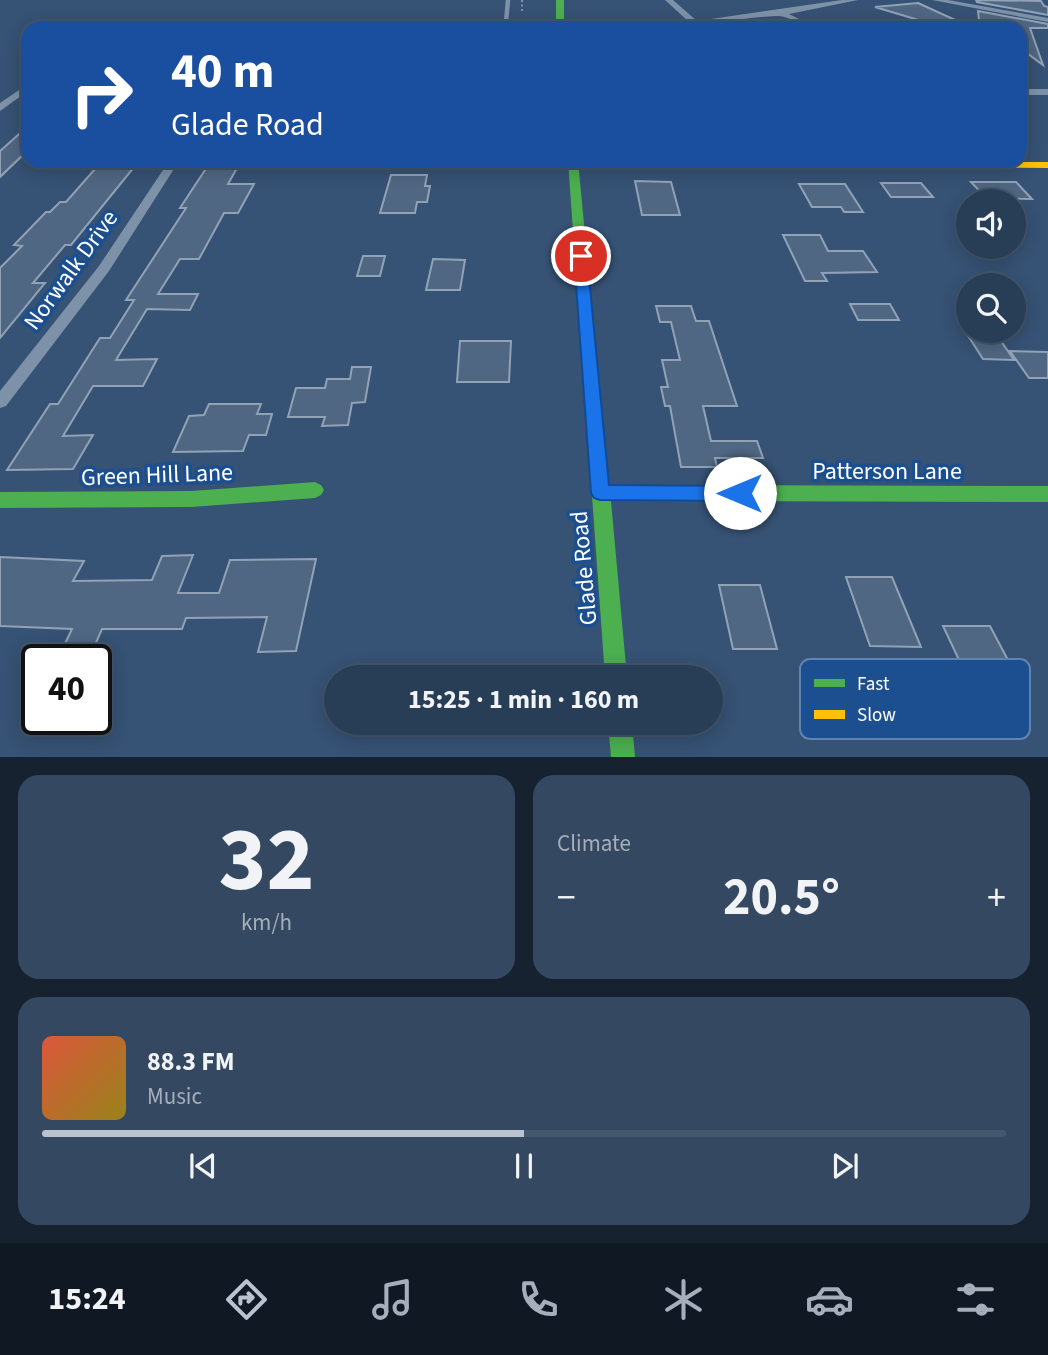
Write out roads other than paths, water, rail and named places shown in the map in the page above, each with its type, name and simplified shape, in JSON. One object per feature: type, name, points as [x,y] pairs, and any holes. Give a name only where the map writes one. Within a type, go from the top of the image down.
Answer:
[{"type":"street","points":[[560,0],[560,21]]},
{"type":"street","points":[[669,0],[694,21]]},
{"type":"street","points":[[720,21],[853,0]]},
{"type":"street","points":[[936,0],[1048,20]]},
{"type":"street","points":[[781,13],[798,21]]},
{"type":"street","points":[[0,108],[21,92]]},
{"type":"street","points":[[1027,92],[1048,92]]},
{"type":"street","points":[[1027,165],[1048,165]]},
{"type":"street","name":"Norwalk Drive","points":[[0,402],[104,268],[169,168]]},
{"type":"street","name":"Glade Road","points":[[573,168],[615,665]]},
{"type":"street","name":"Green Hill Lane","points":[[0,500],[191,499],[315,491]]},
{"type":"street","name":"Patterson Lane","points":[[600,493],[1048,495]]},
{"type":"street","points":[[621,735],[623,757]]},
{"type":"lane","points":[[506,21],[508,0]]}]
